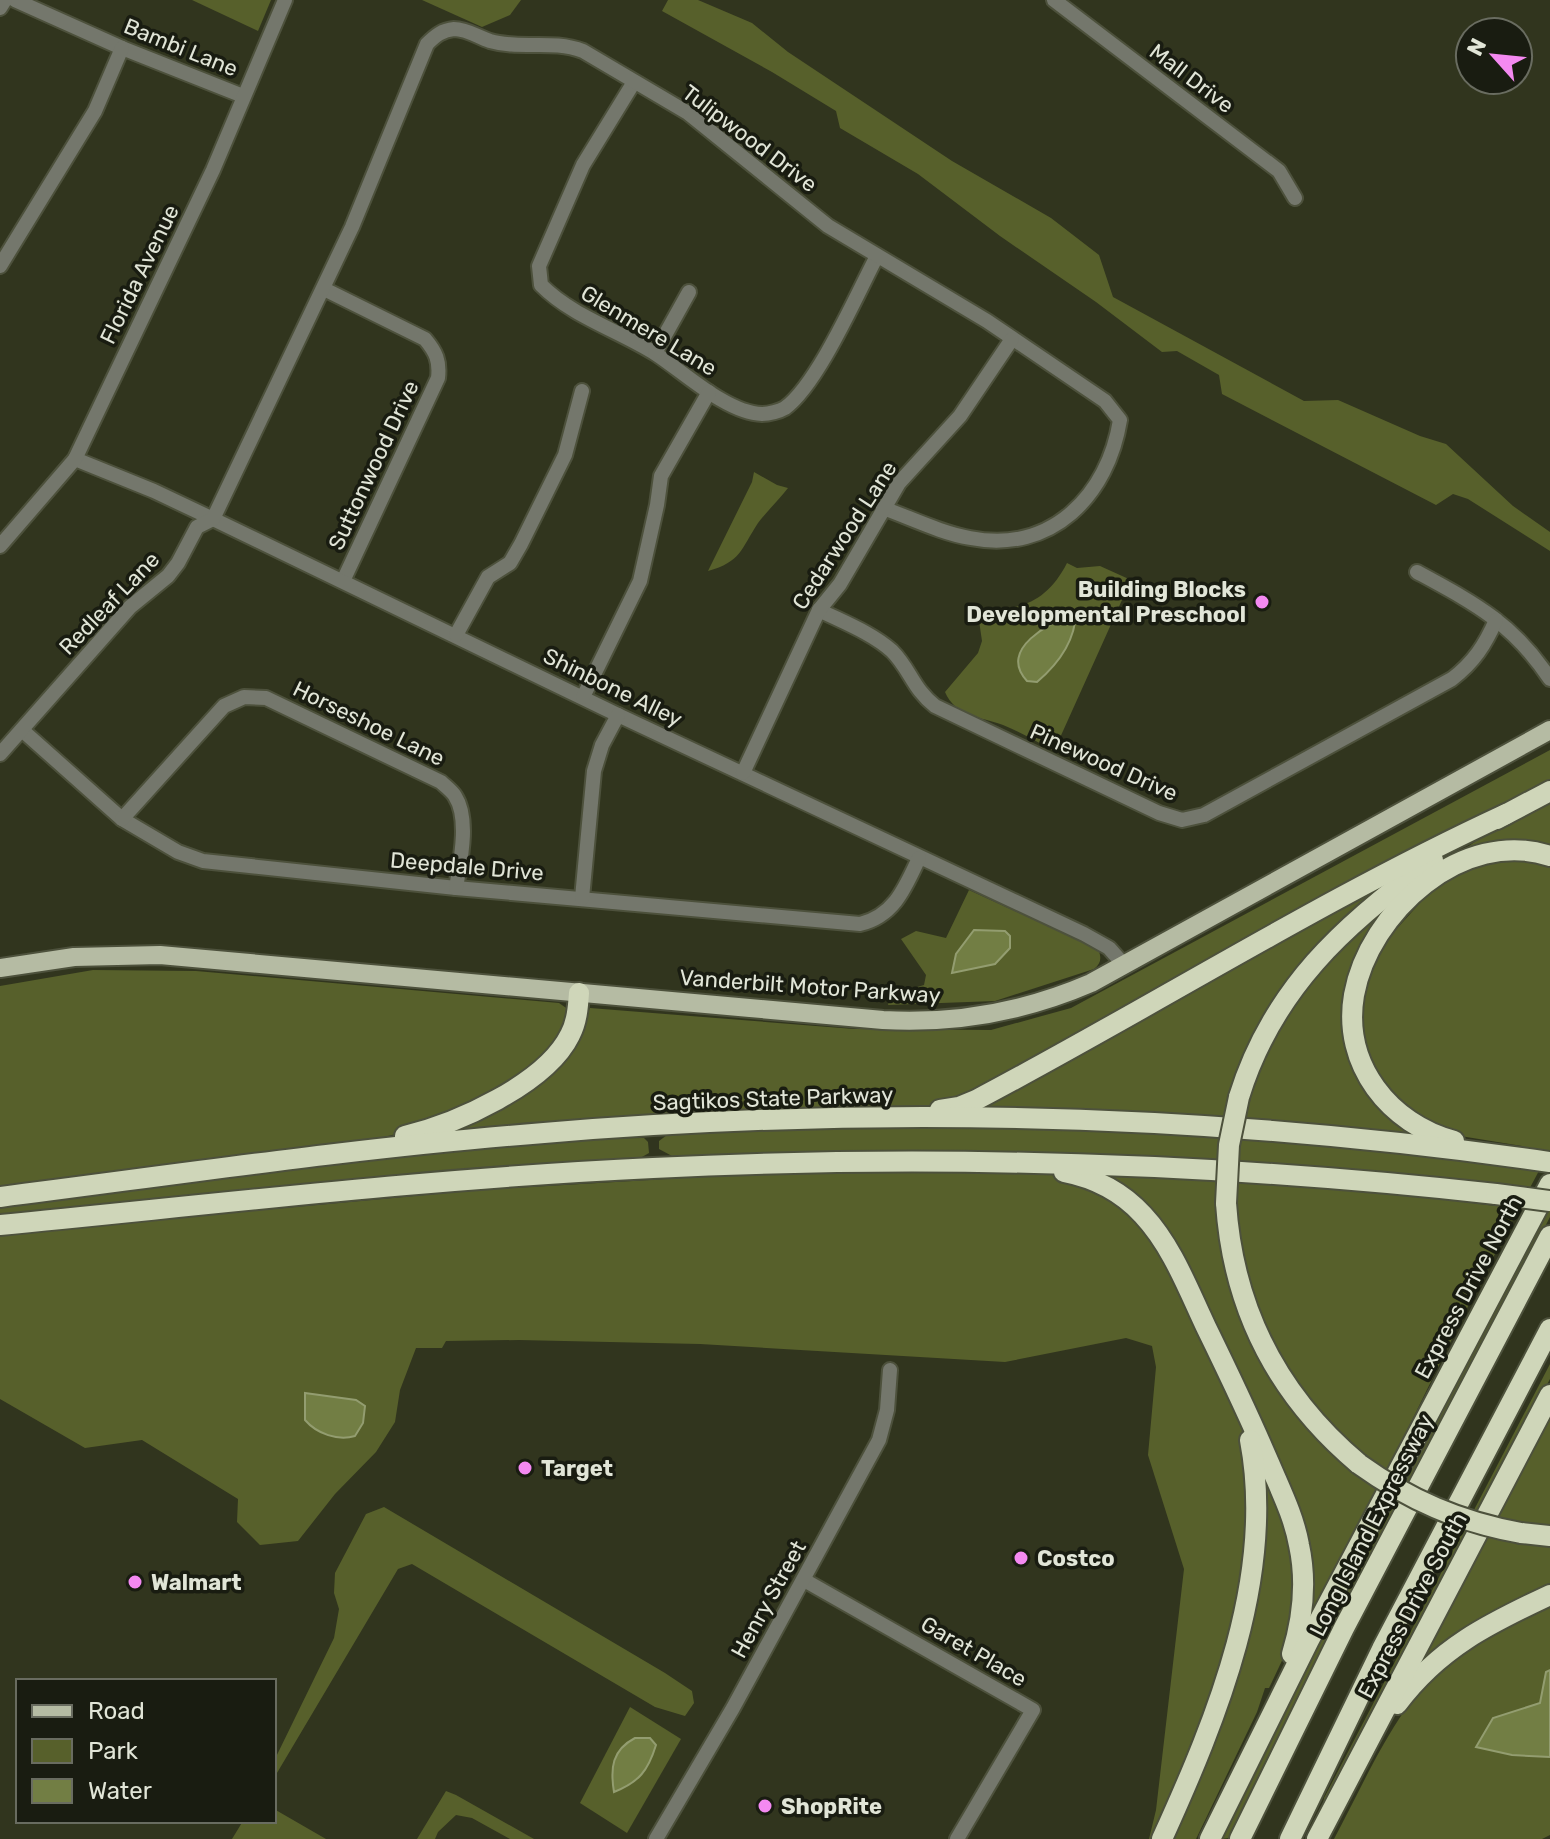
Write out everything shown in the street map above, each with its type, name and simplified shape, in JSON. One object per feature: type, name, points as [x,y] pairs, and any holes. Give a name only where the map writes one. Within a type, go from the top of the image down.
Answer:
[{"type":"highway","points":[[816,1119],[879,1110],[941,1110],[968,1104],[1373,880],[1550,791]]},
{"type":"highway","points":[[1506,814],[1402,882],[1322,953],[1299,978],[1270,1022],[1254,1054],[1239,1097],[1229,1145],[1226,1203],[1230,1243],[1247,1312],[1266,1353],[1310,1418],[1359,1464],[1420,1503],[1472,1522],[1550,1536]]},
{"type":"highway","points":[[1517,1157],[1429,1133],[1409,1123],[1391,1107],[1375,1089],[1359,1057],[1354,1031],[1354,999],[1363,967],[1383,932],[1410,898],[1444,870],[1470,856],[1497,851],[1521,850],[1550,856]]},
{"type":"highway","points":[[260,1165],[325,1149],[417,1133],[452,1122],[485,1106],[525,1081],[560,1051],[574,1026],[579,993]]},
{"type":"highway","name":"Sagtikos State Parkway","points":[[0,1197],[545,1132],[816,1119],[963,1118],[1138,1124],[1369,1141],[1550,1162]]},
{"type":"highway","points":[[0,1225],[603,1170],[817,1162],[1012,1163],[1231,1171],[1550,1201]]},
{"type":"highway","points":[[1012,1163],[1089,1179],[1119,1194],[1136,1207],[1163,1242],[1238,1393],[1287,1506],[1299,1544],[1303,1576],[1302,1609],[1296,1641],[1260,1736]]},
{"type":"highway","name":"Express Drive North","points":[[1210,1839],[1260,1736],[1550,1184]]},
{"type":"highway","name":"Long Island Expressway","points":[[1240,1839],[1344,1628],[1550,1236]]},
{"type":"highway","points":[[1290,1839],[1382,1649],[1550,1329]]},
{"type":"highway","points":[[1162,1839],[1215,1707],[1251,1583],[1257,1542],[1257,1486],[1250,1438],[1238,1393]]},
{"type":"highway","name":"Express Drive South","points":[[1317,1839],[1550,1395]]},
{"type":"highway","points":[[1348,1777],[1391,1712],[1423,1673],[1477,1630],[1550,1597]]},
{"type":"main road","name":"Vanderbilt Motor Parkway","points":[[0,968],[74,957],[160,955],[883,1020],[933,1021],[988,1015],[1037,1004],[1125,966],[1550,730]]},
{"type":"street","points":[[0,8],[5,0]]},
{"type":"street","name":"Bambi Lane","points":[[15,0],[122,48],[243,96]]},
{"type":"street","name":"Florida Avenue","points":[[0,546],[75,459],[213,170],[285,0]]},
{"type":"street","name":"Mall Drive","points":[[1054,0],[1279,171],[1295,198]]},
{"type":"street","name":"Tulipwood Drive","points":[[213,519],[324,289],[427,44],[439,33],[453,29],[515,46],[567,44],[583,51],[688,113],[828,226],[987,321],[1105,401],[1120,420],[1111,461],[1097,486],[1082,505],[1039,533],[1008,540],[970,538],[883,508]]},
{"type":"street","points":[[0,266],[95,111],[122,48]]},
{"type":"street","name":"Glenmere Lane","points":[[634,82],[583,165],[539,266],[541,285],[556,300],[655,353],[709,392],[743,409],[762,414],[783,410],[816,371],[877,256]]},
{"type":"street","name":"Suttonwood Drive","points":[[324,289],[425,339],[435,351],[440,365],[438,378],[343,581]]},
{"type":"street","points":[[655,353],[689,292]]},
{"type":"street","name":"Cedarwood Lane","points":[[743,773],[819,610],[840,584],[899,483],[960,416],[1012,339]]},
{"type":"street","points":[[456,635],[488,577],[510,563],[521,544],[565,455],[582,391]]},
{"type":"street","points":[[583,697],[640,581],[661,476],[709,392]]},
{"type":"street","name":"Shinbone Alley","points":[[75,459],[154,491],[618,715],[1094,939],[1115,953],[1125,966]]},
{"type":"street","name":"Redleaf Lane","points":[[0,754],[130,607],[168,576],[197,527],[213,519]]},
{"type":"street","points":[[1417,572],[1476,604],[1525,643],[1550,679]]},
{"type":"street","name":"Pinewood Drive","points":[[819,610],[892,651],[920,695],[935,706],[1112,792],[1182,820],[1204,815],[1452,679],[1472,663],[1485,645],[1496,620]]},
{"type":"street","name":"Horseshoe Lane","points":[[122,819],[224,706],[244,697],[266,698],[441,782],[456,798],[461,814],[463,838],[456,888]]},
{"type":"street","points":[[582,898],[594,771],[602,745],[618,715]]},
{"type":"street","name":"Deepdale Drive","points":[[22,730],[122,819],[178,852],[203,861],[456,888],[860,924],[873,921],[894,905],[919,858]]},
{"type":"street","name":"Henry Street","points":[[656,1839],[804,1580],[879,1440],[887,1410],[890,1370]]},
{"type":"street","name":"Garet Place","points":[[804,1580],[1033,1710],[957,1839]]},
{"type":"green space","points":[[192,0],[271,0],[258,31]]},
{"type":"green space","points":[[422,0],[521,0],[510,15],[482,27]]},
{"type":"green space","points":[[668,0],[698,0],[752,23],[788,52],[952,161],[1051,218],[1099,255],[1113,297],[1304,401],[1338,400],[1420,436],[1446,444],[1513,506],[1550,532],[1550,551],[1468,499],[1453,494],[1436,505],[1222,394],[1219,375],[1177,351],[1162,352],[918,174],[840,128],[836,111],[662,11]]},
{"type":"green space","points":[[754,472],[788,488],[758,523],[734,559],[708,571],[752,482]]},
{"type":"green space","points":[[1067,563],[1077,568],[1100,566],[1131,580],[1054,751],[1003,725],[962,711],[945,692],[978,653],[982,641],[977,607],[1006,608],[1030,602],[1050,587]]},
{"type":"green space","points":[[1550,750],[1550,779],[1363,878],[966,1098],[880,1109],[762,1109],[655,1115],[418,1139],[574,1044],[590,1008],[854,1029],[991,1030],[1071,1008]]},
{"type":"green space","points":[[1550,797],[1550,850],[1520,844],[1490,845],[1460,856],[1434,871],[1497,826]]},
{"type":"green space","points":[[1513,855],[1550,864],[1550,1150],[1478,1286],[1386,1473],[1312,1406],[1284,1369],[1247,1285],[1238,1240],[1236,1191],[1222,1249],[1249,1340],[1295,1411],[1380,1487],[1311,1620],[1310,1566],[1204,1305],[1100,1175],[1297,1181],[1496,1206],[1498,1187],[970,1155],[672,1156],[659,1149],[659,1141],[667,1135],[773,1127],[836,1123],[1008,1123],[1179,1132],[1520,1164],[1522,1146],[1448,1134],[1408,1116],[1381,1086],[1363,1042],[1364,988],[1384,943],[1436,885],[1472,863]]},
{"type":"green space","points":[[1430,873],[1407,894],[1367,948],[1355,979],[1349,1010],[1350,1042],[1360,1071],[1378,1095],[1423,1135],[1211,1119],[957,1111],[1012,1087],[1336,906],[1385,884],[1313,953],[1293,977],[1259,1029],[1234,1093],[1249,1098],[1272,1032],[1305,982],[1379,910]]},
{"type":"green space","points":[[969,890],[1098,949],[1099,962],[1094,969],[995,1001],[888,1005],[891,995],[924,985],[926,975],[901,939],[916,931],[946,938]]},
{"type":"green space","points":[[93,970],[196,971],[559,1003],[572,1012],[559,1046],[515,1083],[428,1126],[337,1145],[0,1187],[0,986]]},
{"type":"green space","points":[[644,1138],[648,1142],[649,1153],[642,1157],[0,1218],[0,1204],[535,1139]]},
{"type":"green space","points":[[802,1171],[1048,1174],[1085,1182],[1116,1196],[1148,1229],[1237,1404],[1251,1469],[1251,1552],[1228,1655],[1157,1839],[1149,1839],[1156,1810],[1184,1569],[1148,1455],[1156,1367],[1152,1346],[1126,1338],[1005,1362],[700,1344],[446,1341],[442,1348],[416,1348],[400,1390],[395,1422],[376,1452],[335,1494],[298,1541],[260,1545],[237,1522],[238,1499],[142,1440],[85,1448],[0,1399],[0,1234],[479,1190]],"holes":[[[306,1393],[356,1400],[305,1420]]]},
{"type":"green space","points":[[1550,1204],[1550,1217],[1315,1666],[1229,1838],[1221,1839],[1307,1663]]},
{"type":"green space","points":[[1550,1364],[1550,1379],[1323,1805],[1324,1798]]},
{"type":"green space","points":[[1550,1417],[1550,1590],[1423,1664],[1424,1655]]},
{"type":"green space","points":[[1262,1473],[1279,1498],[1298,1581],[1287,1650],[1269,1688],[1265,1688],[1257,1712],[1196,1839],[1169,1839],[1217,1723]]},
{"type":"green space","points":[[384,1507],[665,1673],[692,1691],[694,1703],[685,1716],[655,1707],[412,1564],[398,1569],[276,1775],[276,1757],[334,1638],[339,1609],[334,1593],[335,1573],[366,1514]]},
{"type":"green space","points":[[1550,1601],[1550,1835],[1542,1839],[1334,1839],[1387,1738],[1419,1691],[1438,1670],[1480,1637]]},
{"type":"green space","points":[[630,1707],[681,1739],[627,1833],[580,1803]]},
{"type":"green space","points":[[446,1791],[534,1839],[510,1839],[472,1818],[456,1815],[435,1839],[417,1839]]},
{"type":"green space","points":[[276,1810],[326,1839],[232,1839],[242,1823],[276,1823]]},
{"type":"water","points":[[1076,613],[1072,633],[1058,660],[1037,682],[1027,681],[1019,669],[1018,658],[1023,648],[1042,630]]},
{"type":"water","points":[[974,930],[1005,931],[1010,936],[1010,948],[995,964],[952,973],[956,954]]},
{"type":"water","points":[[305,1393],[356,1400],[365,1406],[363,1423],[355,1436],[335,1437],[310,1425],[305,1420]]},
{"type":"water","points":[[1550,1670],[1550,1757],[1512,1755],[1476,1747],[1493,1718],[1540,1703],[1546,1672]]},
{"type":"water","points":[[635,1738],[650,1738],[656,1745],[653,1754],[636,1780],[614,1792],[614,1760],[621,1748]]},
{"type":"place","name":"Building Blocks Developmental Preschool","points":[[1262,602]]},
{"type":"place","name":"Target","points":[[525,1468]]},
{"type":"place","name":"Costco","points":[[1021,1558]]},
{"type":"place","name":"Walmart","points":[[135,1582]]},
{"type":"place","name":"ShopRite","points":[[765,1806]]}]
